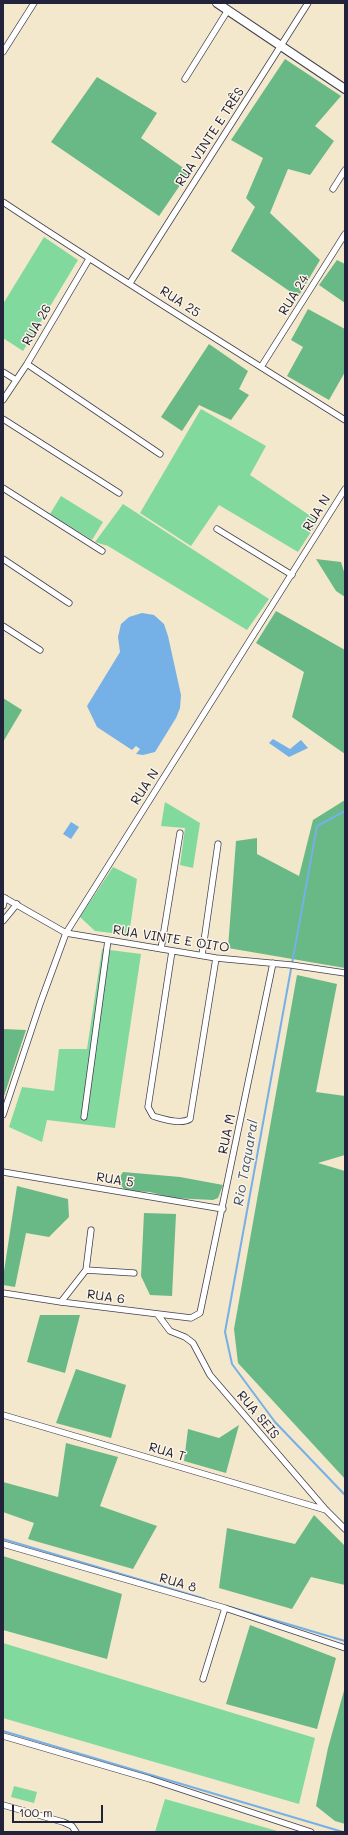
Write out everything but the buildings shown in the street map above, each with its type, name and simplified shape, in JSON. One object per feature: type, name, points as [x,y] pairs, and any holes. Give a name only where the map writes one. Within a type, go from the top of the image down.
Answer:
[{"type":"main road","points":[[217,3],[281,45],[345,90]]},
{"type":"street","points":[[3,52],[34,3]]},
{"type":"street","name":"RUA VINTE E TRÊS","points":[[130,283],[308,3]]},
{"type":"street","points":[[185,79],[228,10]]},
{"type":"street","points":[[333,189],[345,170]]},
{"type":"street","name":"RUA 25","points":[[3,202],[89,259],[130,283],[345,420]]},
{"type":"street","name":"RUA 24","points":[[261,367],[345,234]]},
{"type":"street","name":"RUA 26","points":[[3,400],[27,364],[89,259]]},
{"type":"street","points":[[27,364],[160,454]]},
{"type":"street","points":[[3,372],[16,380]]},
{"type":"street","points":[[3,419],[119,492]]},
{"type":"street","points":[[3,488],[102,551]]},
{"type":"street","name":"RUA N","points":[[3,1115],[66,932],[345,489]]},
{"type":"street","points":[[216,529],[292,575]]},
{"type":"street","points":[[3,559],[69,603]]},
{"type":"street","points":[[3,626],[40,650]]},
{"type":"street","points":[[161,949],[180,833]]},
{"type":"street","points":[[202,955],[218,844]]},
{"type":"street","points":[[3,906],[4,897]]},
{"type":"street","name":"RUA VINTE E OITO","points":[[4,897],[66,932],[216,958],[291,965],[345,973]]},
{"type":"street","points":[[3,921],[17,904]]},
{"type":"street","points":[[84,1117],[108,940]]},
{"type":"street","points":[[172,951],[148,1107],[153,1116],[183,1122],[190,1119],[216,958]]},
{"type":"street","name":"RUA M","points":[[202,1309],[273,963]]},
{"type":"street","name":"RUA 5","points":[[3,1172],[223,1209]]},
{"type":"street","points":[[61,1302],[86,1270],[91,1230]]},
{"type":"street","points":[[86,1270],[134,1273]]},
{"type":"street","name":"RUA 6","points":[[3,1293],[158,1315],[191,1318],[197,1316],[202,1309]]},
{"type":"street","name":"RUA SEIS","points":[[158,1315],[170,1331],[185,1337],[192,1343],[210,1375],[326,1510],[345,1529]]},
{"type":"street","name":"RUA T","points":[[3,1415],[326,1510]]},
{"type":"street","name":"RUA 8","points":[[3,1544],[225,1608],[345,1648]]},
{"type":"street","points":[[203,1679],[225,1608]]},
{"type":"street","points":[[3,1736],[150,1779],[311,1832]]},
{"type":"street","points":[[3,1805],[63,1822],[72,1826],[76,1832]]},
{"type":"green space","points":[[285,59],[341,96],[315,126],[334,141],[310,175],[288,169],[270,213],[320,260],[298,297],[231,251],[255,207],[246,198],[263,158],[231,140]]},
{"type":"green space","points":[[97,77],[157,113],[141,138],[189,172],[159,216],[51,142]]},
{"type":"green space","points":[[44,237],[78,260],[23,351],[3,338],[3,304]]},
{"type":"green space","points":[[337,260],[345,264],[345,303],[319,285]]},
{"type":"green space","points":[[308,309],[345,329],[345,372],[329,400],[287,376],[303,347],[291,340]]},
{"type":"green space","points":[[209,344],[248,371],[239,389],[249,395],[231,420],[199,405],[182,431],[161,417]]},
{"type":"green space","points":[[201,409],[266,446],[250,475],[318,521],[298,552],[219,505],[191,546],[140,513]]},
{"type":"green space","points":[[61,496],[103,522],[92,540],[50,514]]},
{"type":"green space","points":[[123,504],[269,599],[247,630],[108,546],[95,542]]},
{"type":"green space","points":[[316,559],[341,562],[345,575],[345,597],[336,591]]},
{"type":"green space","points":[[276,611],[345,650],[345,754],[292,717],[304,672],[256,643]]},
{"type":"green space","points":[[3,698],[22,710],[3,742]]},
{"type":"green space","points":[[345,800],[345,968],[228,948],[236,841],[257,838],[257,854],[299,876],[313,820]]},
{"type":"green space","points":[[165,802],[200,823],[193,868],[180,865],[185,828],[161,826]]},
{"type":"green space","points":[[113,867],[137,879],[129,935],[95,931],[80,917]]},
{"type":"green space","points":[[102,949],[141,954],[115,1128],[47,1120],[42,1142],[9,1127],[22,1087],[54,1091],[59,1049],[87,1049]]},
{"type":"green space","points":[[297,975],[337,984],[316,1092],[345,1096],[345,1155],[318,1163],[345,1171],[345,1479],[238,1363],[234,1329]]},
{"type":"green space","points":[[3,1029],[26,1030],[3,1099]]},
{"type":"green space","points":[[123,1172],[180,1177],[223,1185],[218,1198],[213,1200],[172,1198],[150,1192],[126,1191],[117,1181]]},
{"type":"green space","points":[[17,1186],[68,1199],[69,1217],[49,1237],[26,1233],[15,1287],[3,1285],[3,1278]]},
{"type":"green space","points":[[144,1213],[176,1214],[172,1296],[150,1295],[141,1276]]},
{"type":"green space","points":[[40,1315],[80,1315],[65,1373],[27,1362]]},
{"type":"green space","points":[[76,1369],[126,1385],[111,1438],[56,1423]]},
{"type":"green space","points":[[239,1425],[226,1473],[184,1461],[188,1429],[219,1438]]},
{"type":"green space","points":[[66,1443],[118,1457],[100,1506],[157,1526],[133,1569],[28,1539],[34,1523],[3,1512],[3,1482],[58,1497]]},
{"type":"green space","points":[[314,1515],[345,1546],[345,1585],[311,1577],[292,1609],[219,1588],[227,1528],[295,1544]]},
{"type":"green space","points":[[3,1556],[122,1594],[107,1659],[3,1630]]},
{"type":"green space","points":[[250,1625],[336,1658],[317,1729],[226,1704]]},
{"type":"green space","points":[[3,1643],[315,1738],[299,1804],[3,1718]]},
{"type":"green space","points":[[345,1687],[345,1824],[335,1821],[316,1806],[328,1748]]},
{"type":"green space","points":[[14,1786],[37,1792],[34,1803],[11,1797]]},
{"type":"green space","points":[[165,1799],[281,1832],[155,1832]]},
{"type":"water","points":[[142,613],[154,615],[164,624],[181,695],[180,708],[176,718],[155,752],[143,755],[136,754],[140,749],[136,746],[132,750],[97,727],[87,706],[120,652],[118,637],[121,624],[129,617]]},
{"type":"water","points":[[273,739],[290,749],[301,740],[308,748],[289,757],[269,743]]},
{"type":"water","points":[[71,822],[79,827],[71,839],[63,834]]},
{"type":"waterway","name":"Rio Taquaral","points":[[345,811],[317,826],[225,1332],[232,1364],[275,1422],[345,1495]]},
{"type":"waterway","points":[[3,1539],[205,1599]]},
{"type":"waterway","points":[[230,1607],[345,1641]]},
{"type":"waterway","points":[[3,1731],[343,1832]]}]
